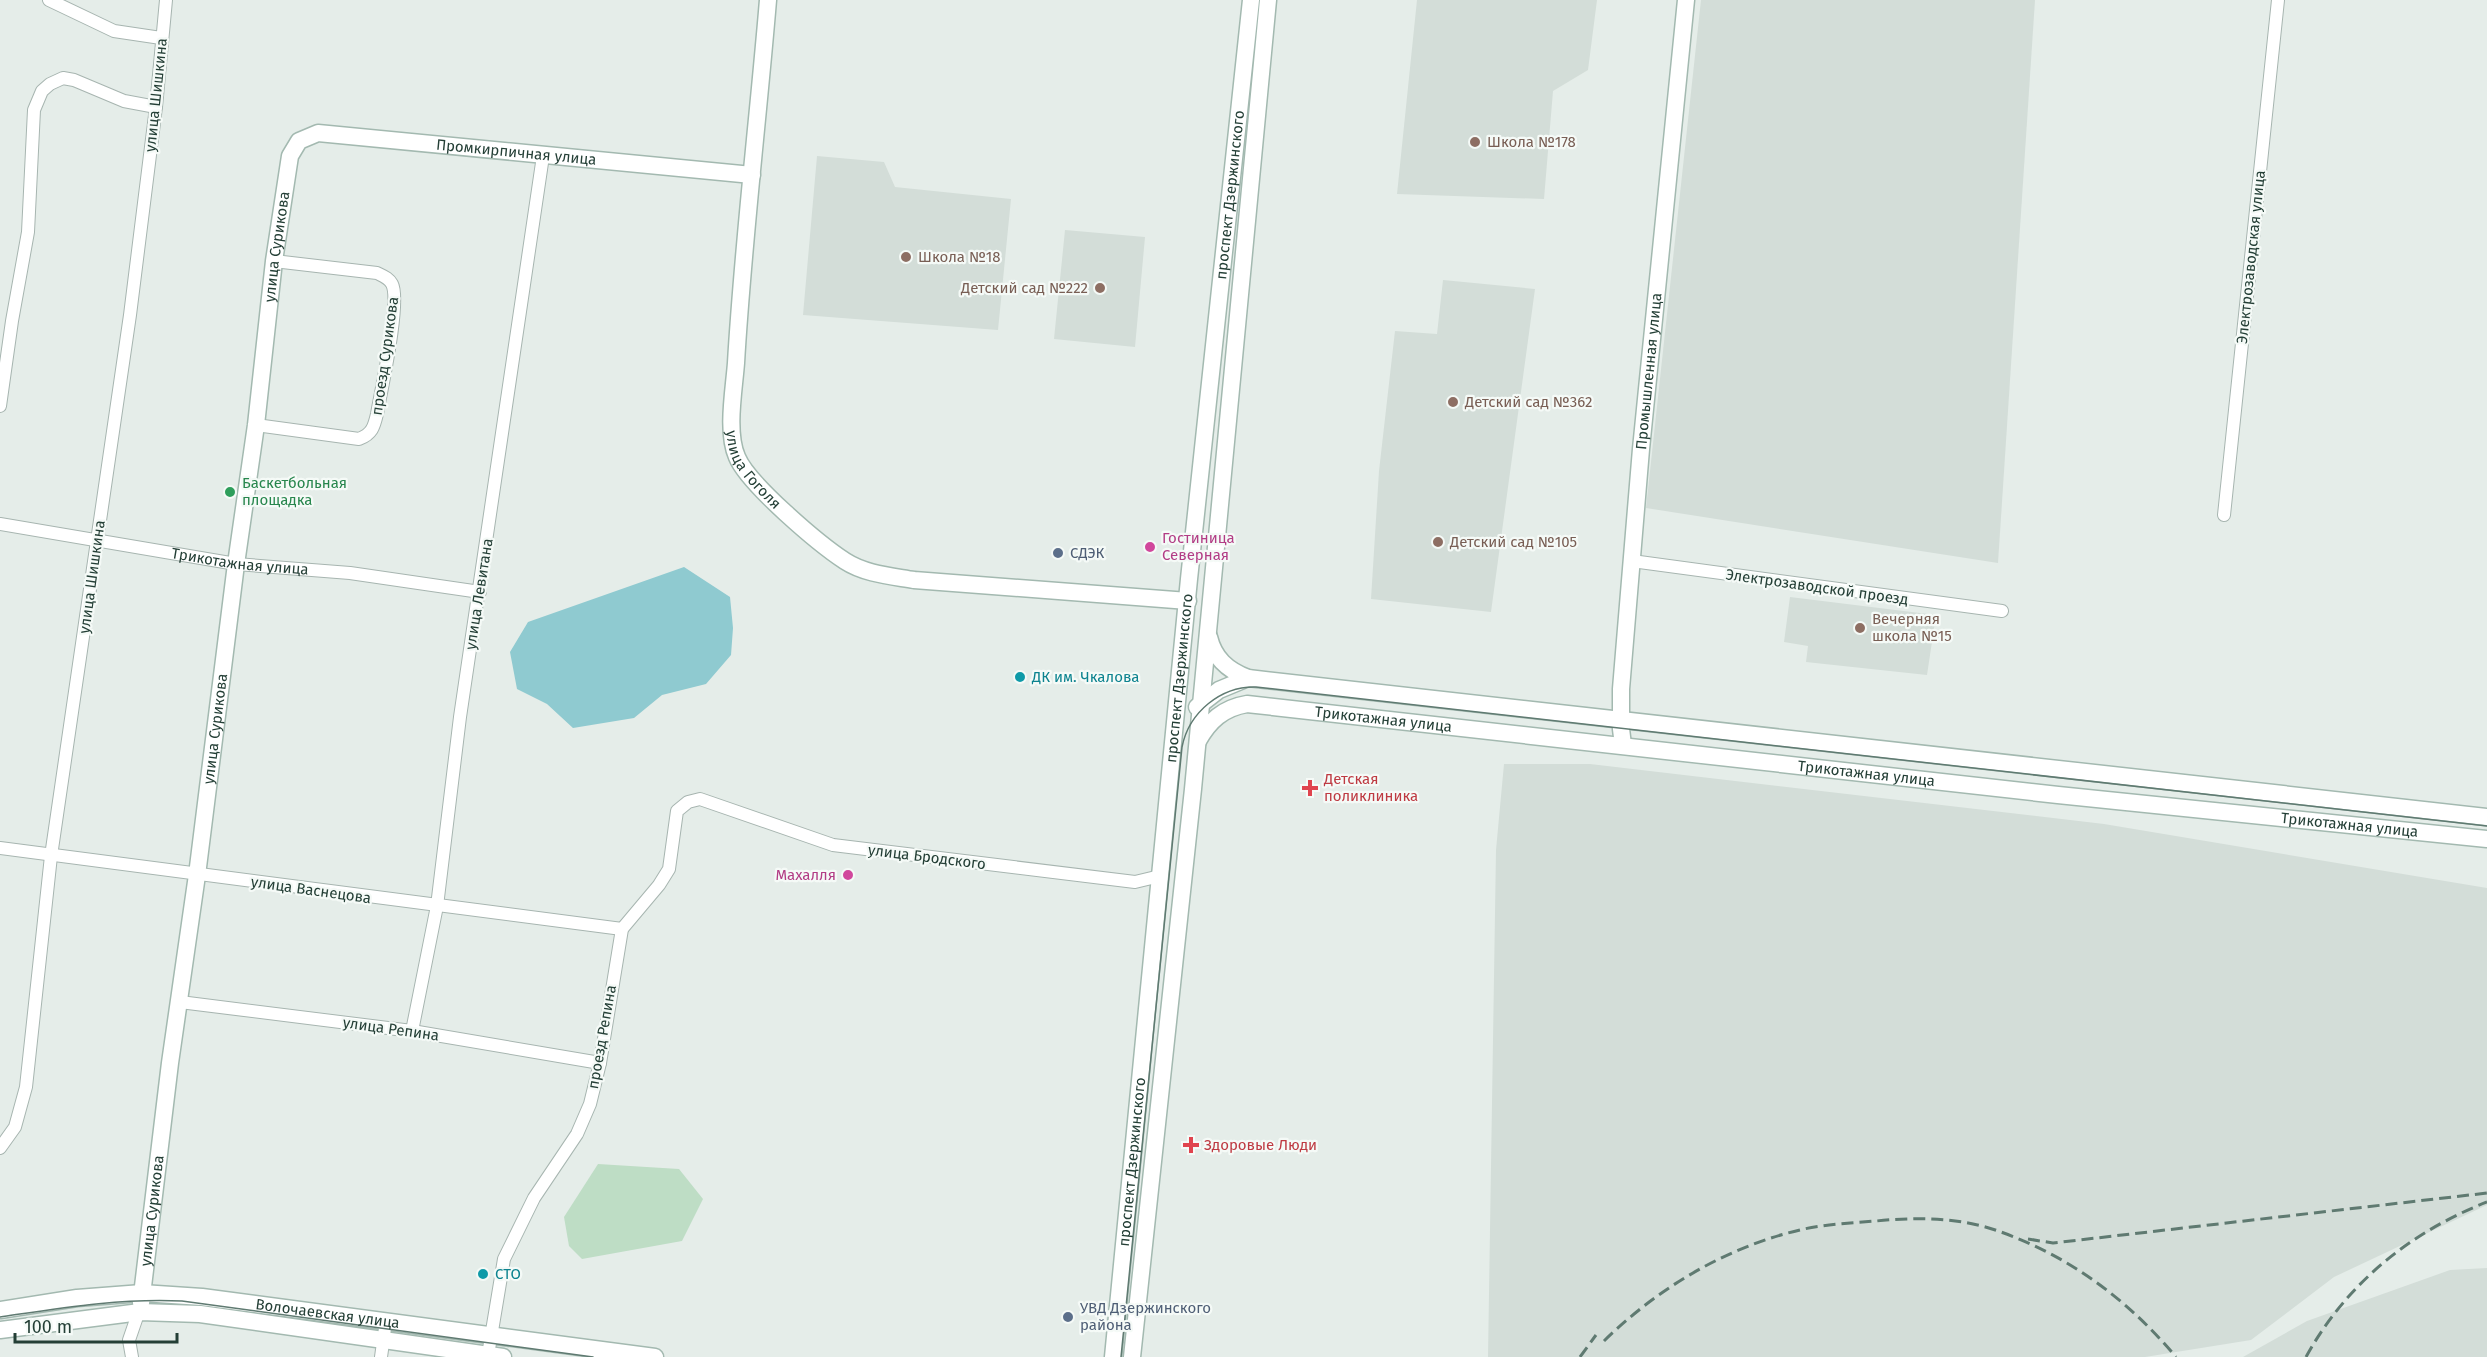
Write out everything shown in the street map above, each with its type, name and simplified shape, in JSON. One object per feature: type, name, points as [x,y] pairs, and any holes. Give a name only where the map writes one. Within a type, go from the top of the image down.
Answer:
[{"type":"main road","name":"улица Гоголя","points":[[768,0],[731,438],[737,458],[750,477],[776,504],[845,561],[870,572],[914,580],[1188,601]]},
{"type":"main road","name":"проспект Дзержинского","points":[[1113,1357],[1173,745],[1251,0]]},
{"type":"main road","name":"проспект Дзержинского","points":[[1132,1357],[1197,742],[1268,0]]},
{"type":"main road","name":"Промышленная улица","points":[[1623,744],[1621,718],[1643,426],[1686,0]]},
{"type":"main road","name":"Промкирпичная улица","points":[[290,156],[299,141],[318,133],[752,175]]},
{"type":"main road","name":"улица Сурикова","points":[[141,1303],[163,1119],[256,425],[274,261],[290,156]]},
{"type":"main road","points":[[1207,629],[1212,650],[1226,667],[1248,678]]},
{"type":"main road","points":[[1185,631],[1203,673],[1219,690],[1246,704]]},
{"type":"main road","points":[[1173,745],[1188,715],[1200,703],[1219,690],[1248,678]]},
{"type":"main road","name":"Трикотажная улица","points":[[1248,678],[1621,718],[2487,817]]},
{"type":"main road","points":[[1197,742],[1205,728],[1217,715],[1235,706],[1246,704]]},
{"type":"main road","name":"Трикотажная улица","points":[[1246,704],[1623,744],[2058,795],[2487,839]]},
{"type":"main road","name":"Волочаевская улица","points":[[0,1330],[141,1303],[202,1297],[655,1357]]},
{"type":"main road","name":"Волочаевская улица","points":[[0,1310],[77,1298],[141,1303],[200,1314],[495,1356]]},
{"type":"street","points":[[49,0],[114,31],[161,38]]},
{"type":"street","name":"улица Шишкина","points":[[0,1148],[15,1127],[26,1087],[51,856],[130,315],[156,107],[166,0]]},
{"type":"street","name":"Электрозаводская улица","points":[[2224,515],[2278,0]]},
{"type":"street","points":[[0,405],[28,232],[34,110],[42,91],[63,78],[74,80],[123,101],[156,107]]},
{"type":"street","name":"улица Левитана","points":[[412,1031],[437,906],[460,717],[543,156]]},
{"type":"street","name":"проезд Сурикова","points":[[256,425],[359,439],[369,435],[375,427],[395,303],[393,284],[389,279],[377,273],[274,261]]},
{"type":"street","name":"Трикотажная улица","points":[[0,524],[236,564],[350,573],[480,592]]},
{"type":"street","name":"Электрозаводской проезд","points":[[1632,561],[2002,611]]},
{"type":"street","name":"улица Бродского","points":[[622,928],[659,885],[669,869],[678,811],[688,802],[700,799],[833,845],[1135,882],[1160,876]]},
{"type":"street","name":"улица Васнецова","points":[[0,848],[622,928]]},
{"type":"street","name":"проезд Репина","points":[[495,1356],[491,1336],[504,1259],[534,1198],[577,1134],[590,1104],[600,1063],[622,928]]},
{"type":"street","name":"улица Репина","points":[[180,1002],[412,1031],[600,1063]]},
{"type":"street","points":[[132,1357],[129,1340],[141,1303]]},
{"type":"street","points":[[381,1357],[386,1322]]},
{"type":"shaded area","name":"Школа №178","points":[[1417,0],[1597,0],[1588,70],[1553,91],[1544,199],[1397,194]]},
{"type":"shaded area","points":[[1701,0],[2035,0],[1998,563],[1646,508]]},
{"type":"shaded area","name":"Школа №18","points":[[817,156],[884,162],[895,187],[1011,199],[998,330],[803,315]]},
{"type":"shaded area","name":"Детский сад №222","points":[[1065,230],[1145,237],[1135,347],[1054,339]]},
{"type":"shaded area","points":[[1443,280],[1535,289],[1491,612],[1371,599],[1379,471],[1395,331],[1437,334]]},
{"type":"shaded area","name":"Вечерняя школа №15","points":[[1790,597],[1936,615],[1927,675],[1806,662],[1808,646],[1784,642]]},
{"type":"shaded area","points":[[1504,764],[1590,764],[2104,824],[2487,888],[2487,1205],[2334,1277],[2251,1340],[2145,1357],[1488,1357],[1496,850]]},
{"type":"shaded area","points":[[2487,1268],[2487,1357],[2243,1357],[2307,1321],[2450,1270]]},
{"type":"green space","points":[[598,1164],[679,1169],[703,1199],[682,1241],[582,1259],[569,1246],[564,1217]]},
{"type":"water","points":[[684,567],[730,597],[733,628],[731,655],[706,684],[662,695],[634,718],[573,728],[547,704],[517,689],[510,652],[528,622]]},
{"type":"tram line","points":[[1121,1357],[1182,747],[1186,734],[1199,712],[1219,696],[1231,691],[1256,687],[2487,826]]},
{"type":"tram line","points":[[0,1317],[113,1302],[182,1301],[593,1357]]},
{"type":"railway","points":[[2028,1239],[2053,1243],[2487,1193]]},
{"type":"railway","points":[[2306,1357],[2340,1306],[2383,1263],[2432,1229],[2487,1202]]},
{"type":"railway","points":[[1604,1341],[1625,1321],[1671,1286],[1748,1246],[1813,1227],[1923,1219],[1955,1221],[1986,1227],[2027,1242],[2051,1254],[2118,1299],[2139,1317],[2176,1357]]},
{"type":"railway","points":[[1580,1357],[1596,1335]]},
{"type":"place","name":"Школа №178","points":[[1475,142]]},
{"type":"place","name":"Школа №18","points":[[906,257]]},
{"type":"place","name":"Детский сад №222","points":[[1100,288]]},
{"type":"place","name":"Детский сад №362","points":[[1453,402]]},
{"type":"place","name":"Баскетбольная площадка","points":[[230,492]]},
{"type":"place","name":"Детский сад №105","points":[[1438,542]]},
{"type":"place","name":"Гостиница Северная","points":[[1150,547]]},
{"type":"place","name":"СДЭК","points":[[1058,553]]},
{"type":"place","name":"Вечерняя школа №15","points":[[1860,628]]},
{"type":"place","name":"ДК им. Чкалова","points":[[1020,677]]},
{"type":"place","name":"Детская поликлиника","points":[[1310,788]]},
{"type":"place","name":"Махалля","points":[[848,875]]},
{"type":"place","name":"Здоровые Люди","points":[[1191,1145]]},
{"type":"place","name":"СТО","points":[[483,1274]]},
{"type":"place","name":"УВД Дзержинского района","points":[[1068,1317]]}]
